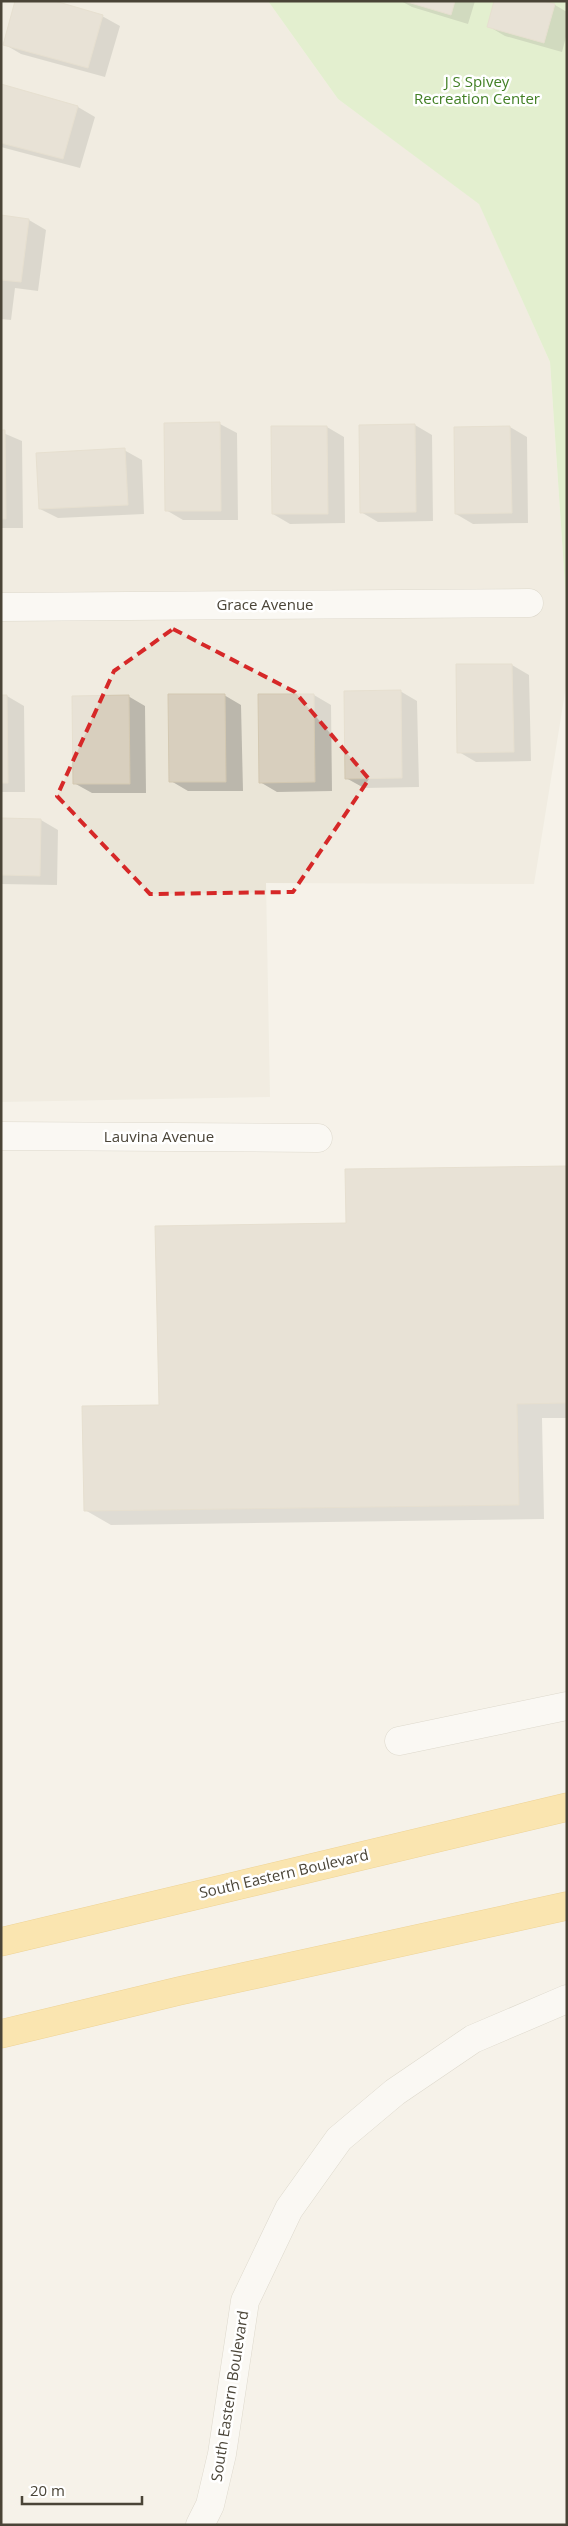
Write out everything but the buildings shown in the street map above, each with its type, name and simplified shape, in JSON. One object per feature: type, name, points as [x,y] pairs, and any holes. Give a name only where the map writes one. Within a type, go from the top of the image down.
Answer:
[{"type":"highway","name":"South Eastern Boulevard","points":[[1,1942],[567,1807]]},
{"type":"highway","points":[[1,2034],[179,1991],[567,1906]]},
{"type":"street","name":"Grace Avenue","points":[[1,607],[529,603]]},
{"type":"street","name":"Lauvina Avenue","points":[[1,1136],[318,1138]]},
{"type":"street","points":[[398,1741],[567,1706]]},
{"type":"street","name":"South Eastern Boulevard","points":[[200,2525],[210,2505],[222,2454],[245,2301],[289,2209],[339,2139],[396,2092],[473,2039],[567,1999]]},
{"type":"highlighted area","points":[[173,629],[295,692],[369,779],[293,892],[150,894],[57,796],[114,671]]},
{"type":"shaded area","points":[[1,1],[268,1],[338,99],[479,203],[550,362],[567,615],[567,680],[534,884],[266,883],[270,1097],[1,1102]]},
{"type":"green space","name":"J S Spivey Recreation Center","points":[[268,1],[567,1],[567,615],[550,362],[479,204],[338,99]]}]
